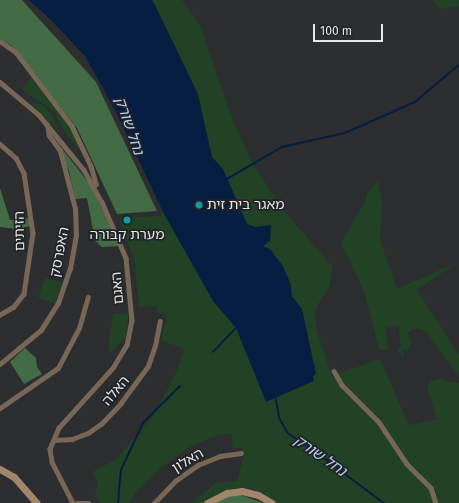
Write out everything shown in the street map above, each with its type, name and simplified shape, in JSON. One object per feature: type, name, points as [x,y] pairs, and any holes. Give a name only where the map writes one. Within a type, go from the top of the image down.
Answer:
[{"type":"main road","points":[[0,469],[14,477],[37,503]]},
{"type":"main road","points":[[207,503],[226,493],[242,491],[258,494],[272,503]]},
{"type":"street","points":[[0,41],[16,52],[77,132],[91,166],[97,190]]},
{"type":"street","name":"האגם","points":[[0,82],[47,125],[76,158],[97,190],[126,254],[131,330],[127,345],[118,361],[59,428],[54,440],[51,458],[73,503]]},
{"type":"street","name":"האפרסק","points":[[0,364],[41,330],[58,303],[70,269],[76,236],[75,208],[60,151],[49,136],[47,125]]},
{"type":"street","name":"הזיתים","points":[[0,144],[16,158],[24,173],[34,233],[24,294],[14,307],[0,315]]},
{"type":"street","points":[[0,408],[58,368],[79,328],[88,297]]},
{"type":"street","name":"האלה","points":[[54,440],[72,439],[88,433],[101,424],[120,404],[148,366],[156,346],[160,321]]},
{"type":"street","points":[[334,371],[342,385],[379,422],[407,464],[431,488],[436,503]]},
{"type":"street","name":"האלון","points":[[154,503],[175,481],[198,465],[220,456],[241,453]]},
{"type":"street","points":[[77,503],[89,503]]},
{"type":"green space","points":[[0,0],[22,0],[96,82],[157,211],[117,214],[77,128],[12,46],[0,39]]},
{"type":"green space","points":[[121,0],[182,0],[200,25],[234,124],[253,164],[284,211],[333,267],[329,287],[317,306],[315,315],[317,331],[332,376],[380,359],[409,425],[437,419],[427,387],[431,381],[444,377],[443,381],[459,383],[459,503],[275,503],[265,495],[248,488],[235,488],[203,503],[191,503],[216,483],[237,481],[244,455],[242,448],[233,448],[231,433],[212,437],[188,448],[159,469],[135,493],[129,503],[100,503],[95,496],[98,482],[92,472],[117,459],[154,415],[176,373],[184,349],[161,340],[166,321],[165,312],[157,313],[156,306],[139,307],[135,262],[119,218],[160,216],[186,165]]},
{"type":"green space","points":[[431,0],[459,0],[459,6],[441,9]]},
{"type":"green space","points":[[32,77],[74,133],[85,156],[65,133],[55,112],[21,89]]},
{"type":"green space","points":[[29,101],[44,106],[52,115],[61,134]]},
{"type":"green space","points":[[57,142],[91,186],[120,246],[102,247],[95,241],[87,198],[75,199],[69,171]]},
{"type":"green space","points":[[378,181],[382,202],[380,240],[397,289],[458,262],[417,290],[459,355],[459,377],[427,333],[419,329],[412,329],[408,333],[411,343],[408,350],[403,350],[404,359],[397,350],[401,346],[398,326],[385,328],[389,350],[379,349],[364,291],[341,243],[365,201],[367,193]]},
{"type":"green space","points":[[0,188],[10,220],[29,218],[30,226],[17,229],[0,227]]},
{"type":"green space","points":[[45,278],[63,283],[55,303],[38,298]]},
{"type":"green space","points":[[129,313],[126,338],[111,352],[108,349],[113,314]]},
{"type":"green space","points":[[25,348],[36,358],[37,367],[42,374],[24,384],[10,362]]},
{"type":"green space","points":[[241,495],[263,503],[212,503],[228,496]]},
{"type":"water","name":"מאגר בית זית","points":[[29,0],[152,0],[198,94],[212,157],[223,169],[247,224],[256,227],[271,225],[270,241],[263,246],[270,249],[283,266],[291,285],[292,296],[302,309],[316,374],[313,376],[314,381],[266,402],[236,328],[213,301],[164,214],[115,110],[85,56],[50,19]]},
{"type":"waterway","points":[[227,179],[282,147],[345,133],[415,102],[459,65]]},
{"type":"waterway","points":[[213,352],[237,327]]},
{"type":"waterway","points":[[118,503],[121,470],[143,423],[180,386]]},
{"type":"waterway","name":"נחל שורק","points":[[276,399],[280,419],[288,433],[312,449],[384,503]]},
{"type":"place","name":"מאגר בית זית","points":[[199,205]]},
{"type":"place","name":"מערת קבורה","points":[[127,220]]}]
